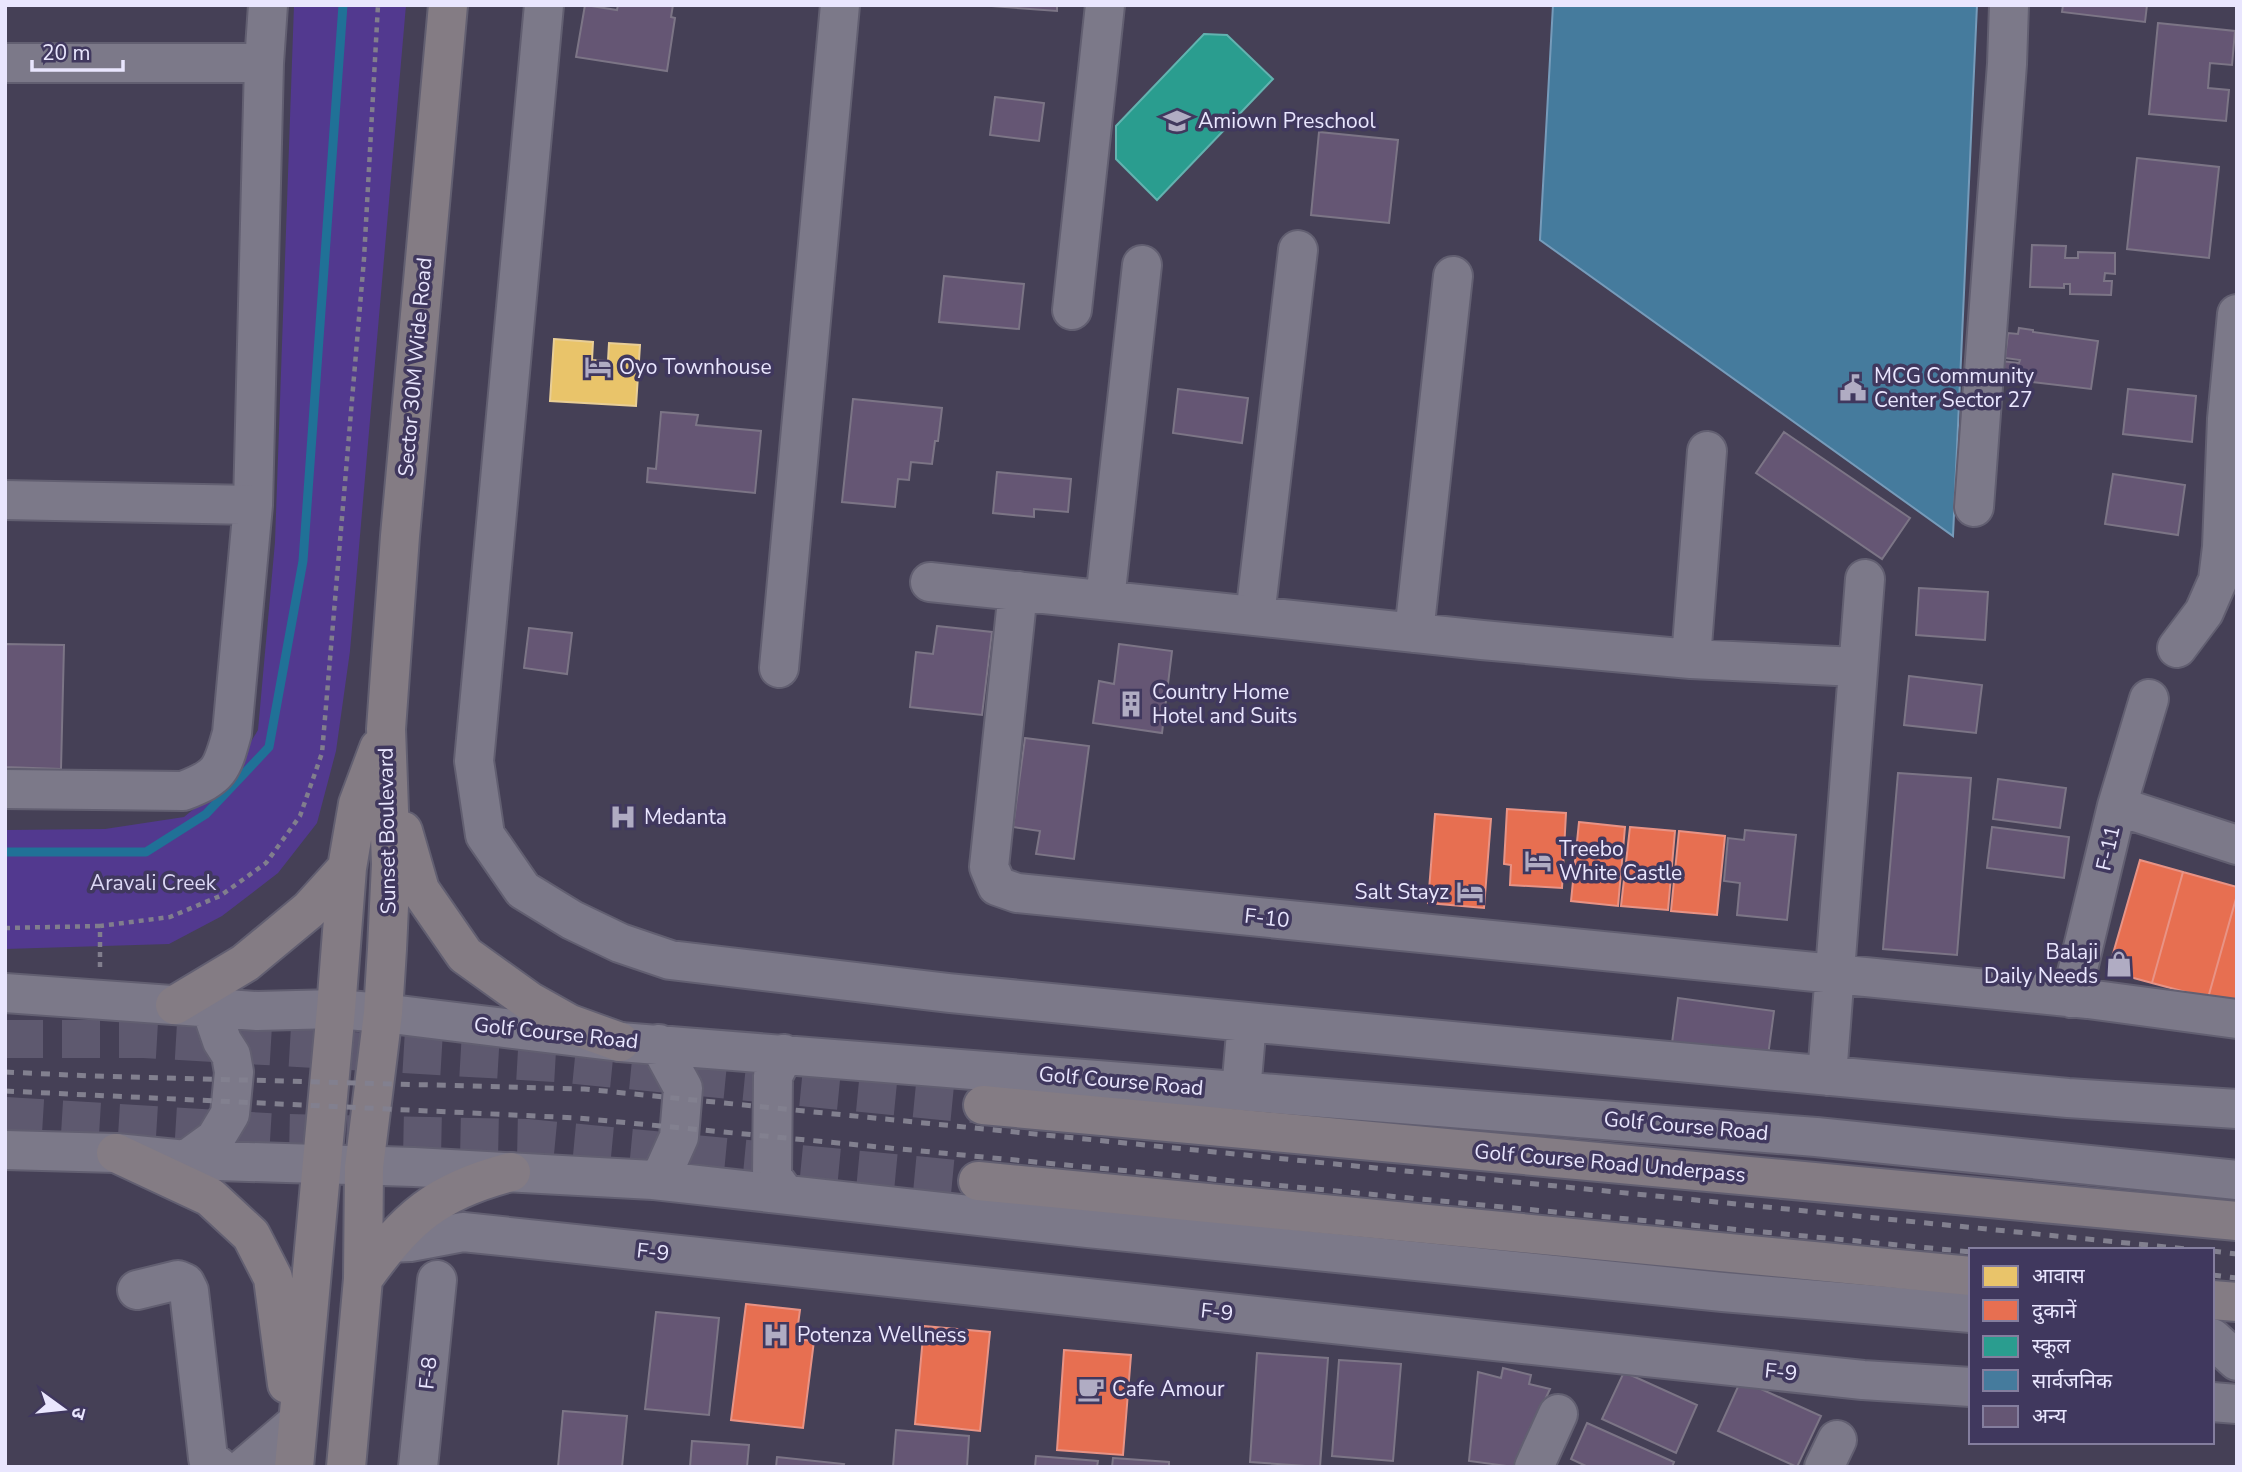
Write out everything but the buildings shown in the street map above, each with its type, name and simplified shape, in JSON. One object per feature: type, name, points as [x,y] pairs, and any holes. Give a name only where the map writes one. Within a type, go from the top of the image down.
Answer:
[{"type":"main road","name":"Sector 30M Wide Road","points":[[386,729],[400,536],[448,5]]},
{"type":"main road","name":"Sunset Boulevard","points":[[294,1447],[322,1165],[347,868],[358,804],[386,729]]},
{"type":"main road","name":"Sunset Boulevard","points":[[346,1467],[363,1279],[364,1167],[383,1013],[391,864],[386,729]]},
{"type":"main road","points":[[386,729],[397,813],[420,890],[465,955],[529,1001],[570,1024],[620,1042]]},
{"type":"main road","points":[[193,1007],[309,910],[347,868]]},
{"type":"main road","name":"Golf Course Road Underpass","points":[[983,1105],[2237,1221]]},
{"type":"main road","points":[[116,1153],[210,1197],[251,1236],[273,1278],[294,1447]]},
{"type":"main road","points":[[363,1279],[388,1243],[430,1205],[480,1180],[511,1172]]},
{"type":"main road","points":[[978,1181],[1969,1276]]},
{"type":"main road","points":[[2214,1300],[2237,1302]]},
{"type":"street","points":[[5,789],[183,791],[208,782],[224,762],[232,733],[253,505],[264,63],[268,5]]},
{"type":"street","points":[[544,5],[474,761],[485,835],[523,890],[620,943],[670,960],[949,993],[1247,1022],[2068,1098],[2237,1109]]},
{"type":"street","points":[[779,668],[841,5]]},
{"type":"street","points":[[1072,310],[1105,5]]},
{"type":"street","points":[[1974,507],[2009,5]]},
{"type":"street","points":[[5,63],[264,63]]},
{"type":"street","points":[[1255,616],[1298,250]]},
{"type":"street","points":[[1105,600],[1142,265]]},
{"type":"street","points":[[1414,633],[1453,276]]},
{"type":"street","points":[[2177,649],[2220,616],[2218,580],[2232,419],[2237,314]]},
{"type":"street","points":[[1691,659],[1707,451]]},
{"type":"street","points":[[5,500],[253,505]]},
{"type":"street","points":[[1827,1076],[1865,579]]},
{"type":"street","points":[[930,582],[1691,659],[1857,667]]},
{"type":"street","name":"F-10","points":[[1018,591],[989,867],[997,886],[1017,893],[1835,975]]},
{"type":"street","name":"F-11","points":[[2071,998],[2117,806],[2149,699]]},
{"type":"street","points":[[2117,806],[2237,845]]},
{"type":"street","points":[[1835,975],[2071,998],[2237,1019]]},
{"type":"street","name":"Golf Course Road","points":[[5,993],[257,1011],[336,1009],[620,1042],[1816,1137],[2237,1180]]},
{"type":"street","points":[[186,1160],[215,1139],[230,1114],[234,1072],[231,1055],[193,1007]]},
{"type":"street","points":[[1241,1091],[1247,1022]]},
{"type":"street","points":[[653,1180],[662,1175],[679,1137],[683,1088],[659,1044]]},
{"type":"street","points":[[784,1054],[773,1076],[772,1176],[785,1195]]},
{"type":"street","points":[[5,1150],[116,1153],[186,1160],[414,1167],[653,1180],[1088,1228],[1723,1292],[1969,1313]]},
{"type":"street","name":"F-9","points":[[388,1243],[410,1242],[463,1232],[1849,1379],[1969,1387]]},
{"type":"street","points":[[137,1290],[178,1280],[185,1283],[189,1292],[212,1451]]},
{"type":"street","name":"F-8","points":[[418,1467],[437,1280]]},
{"type":"street","points":[[2214,1336],[2237,1336]]},
{"type":"street","points":[[2214,1338],[2237,1361]]},
{"type":"street","points":[[2214,1402],[2237,1404]]},
{"type":"street","points":[[1534,1467],[1558,1415]]},
{"type":"street","points":[[212,1451],[225,1432],[251,1461],[294,1447]]},
{"type":"path","points":[[5,928],[100,926],[170,917],[220,896],[266,863],[300,816],[322,753],[364,259],[377,5]]},
{"type":"path","points":[[99,999],[100,926]]},
{"type":"green space","name":"Aravali Creek","points":[[294,5],[406,5],[350,651],[336,751],[317,823],[278,873],[222,916],[169,944],[5,949],[5,830],[105,829],[184,817],[227,782],[258,730],[275,542]]},
{"type":"waterway","points":[[5,852],[146,852],[206,814],[269,747],[303,561],[343,5]]},
{"type":"tunnel","points":[[5,1039],[144,1039],[556,1063],[983,1105]]},
{"type":"tunnel","points":[[5,1116],[284,1133],[527,1138],[978,1181]]},
{"type":"railway","points":[[5,1072],[584,1089],[2177,1248]]},
{"type":"railway","points":[[5,1091],[578,1118],[1969,1252]]},
{"type":"railway","points":[[2214,1251],[2237,1254]]},
{"type":"railway","points":[[2214,1275],[2237,1278]]},
{"type":"place","name":"Amiown Preschool","points":[[1177,121]]},
{"type":"place","name":"Oyo Townhouse","points":[[598,367]]},
{"type":"place","name":"MCG Community Center Sector 27","points":[[1853,388]]},
{"type":"place","name":"Country Home Hotel and Suits","points":[[1131,704]]},
{"type":"place","name":"Medanta","points":[[623,817]]},
{"type":"place","name":"Treebo White Castle","points":[[1538,861]]},
{"type":"place","name":"Salt Stayz","points":[[1470,892]]},
{"type":"place","name":"Balaji Daily Needs","points":[[2119,964]]},
{"type":"place","name":"Potenza Wellness","points":[[776,1335]]},
{"type":"place","name":"Cafe Amour","points":[[1091,1389]]}]
